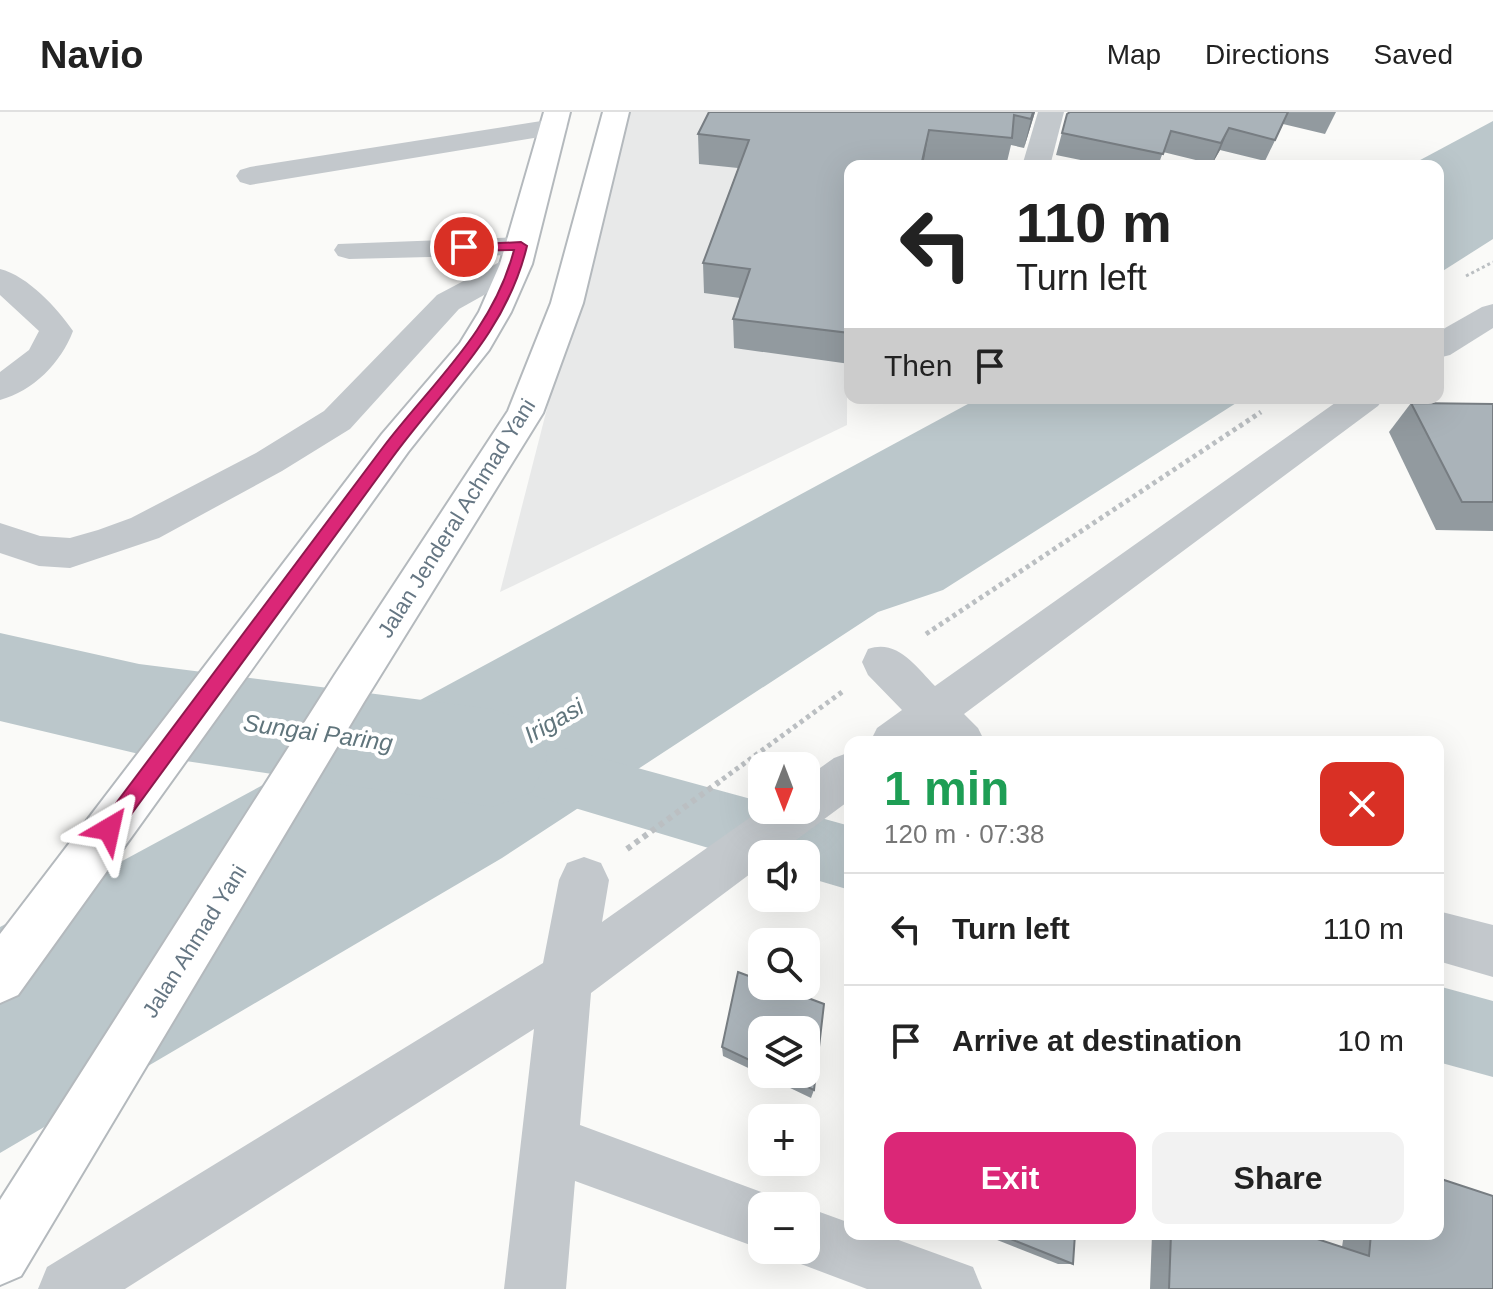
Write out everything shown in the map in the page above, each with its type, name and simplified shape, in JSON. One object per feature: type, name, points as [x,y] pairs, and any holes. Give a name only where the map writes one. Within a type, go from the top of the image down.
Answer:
[{"type":"highway","name":"Jalan Jenderal Achmad Yani","points":[[349,689],[525,413],[546,368],[566,313],[616,112]]},
{"type":"highway","points":[[0,977],[395,443],[472,350],[495,312],[519,255],[555,120]]},
{"type":"highway","name":"Jalan Ahmad Yani","points":[[0,1255],[349,689]]},
{"type":"street","points":[[1038,160],[1051,112]]},
{"type":"street","points":[[250,176],[555,120]]},
{"type":"street","points":[[349,250],[519,255]]},
{"type":"street","points":[[0,538],[39,551],[70,553],[106,543],[145,528],[269,462],[337,420],[448,302],[519,255]]},
{"type":"street","points":[[0,279],[49,320],[56,331],[51,348],[38,362],[0,388]]},
{"type":"street","points":[[1444,343],[1493,314]]},
{"type":"street","points":[[915,736],[948,727],[1113,579],[1358,404]]},
{"type":"street","points":[[883,662],[948,727]]},
{"type":"street","points":[[820,795],[844,777]]},
{"type":"street","points":[[69,1289],[566,979],[780,824]]},
{"type":"street","points":[[535,1289],[566,979],[584,880]]},
{"type":"street","points":[[1444,938],[1493,951]]},
{"type":"street","points":[[549,1143],[748,1216]]},
{"type":"street","points":[[820,1242],[951,1289]]},
{"type":"shaded area","points":[[623,112],[848,112],[848,160],[844,160],[844,404],[847,404],[847,425],[500,592]]},
{"type":"water","points":[[1493,121],[1493,239],[1444,270],[1444,160],[1420,160]]},
{"type":"water","name":"Irigasi","points":[[968,404],[1235,404],[943,590],[878,612],[502,858],[0,1153],[0,927]]},
{"type":"building","points":[[709,112],[1033,112],[1031,119],[1014,115],[1012,138],[929,130],[922,160],[844,160],[844,332],[733,319],[750,269],[703,263],[749,140],[698,134]]},
{"type":"building","points":[[1070,112],[1288,112],[1275,140],[1229,128],[1221,143],[1171,131],[1163,154],[1062,133]]},
{"type":"building","points":[[1412,404],[1493,404],[1493,502],[1462,502]]},
{"type":"building","points":[[738,972],[748,976],[748,1000],[813,1000],[824,1004],[820,1038],[820,1016],[748,1016],[748,1059],[722,1047]]},
{"type":"building","points":[[1444,1180],[1493,1196],[1493,1289],[1169,1289],[1171,1240],[1320,1240],[1369,1256],[1370,1240],[1444,1240]]},
{"type":"building","points":[[1013,1240],[1075,1240],[1073,1264]]},
{"type":"waterway","name":"Sungai Paring","points":[[0,677],[139,709],[493,758]]},
{"type":"waterway","points":[[524,766],[844,856]]},
{"type":"waterway","points":[[1444,1026],[1493,1039]]},
{"type":"route","points":[[109,829],[395,443],[472,350],[495,312],[521,246],[464,247]]}]
